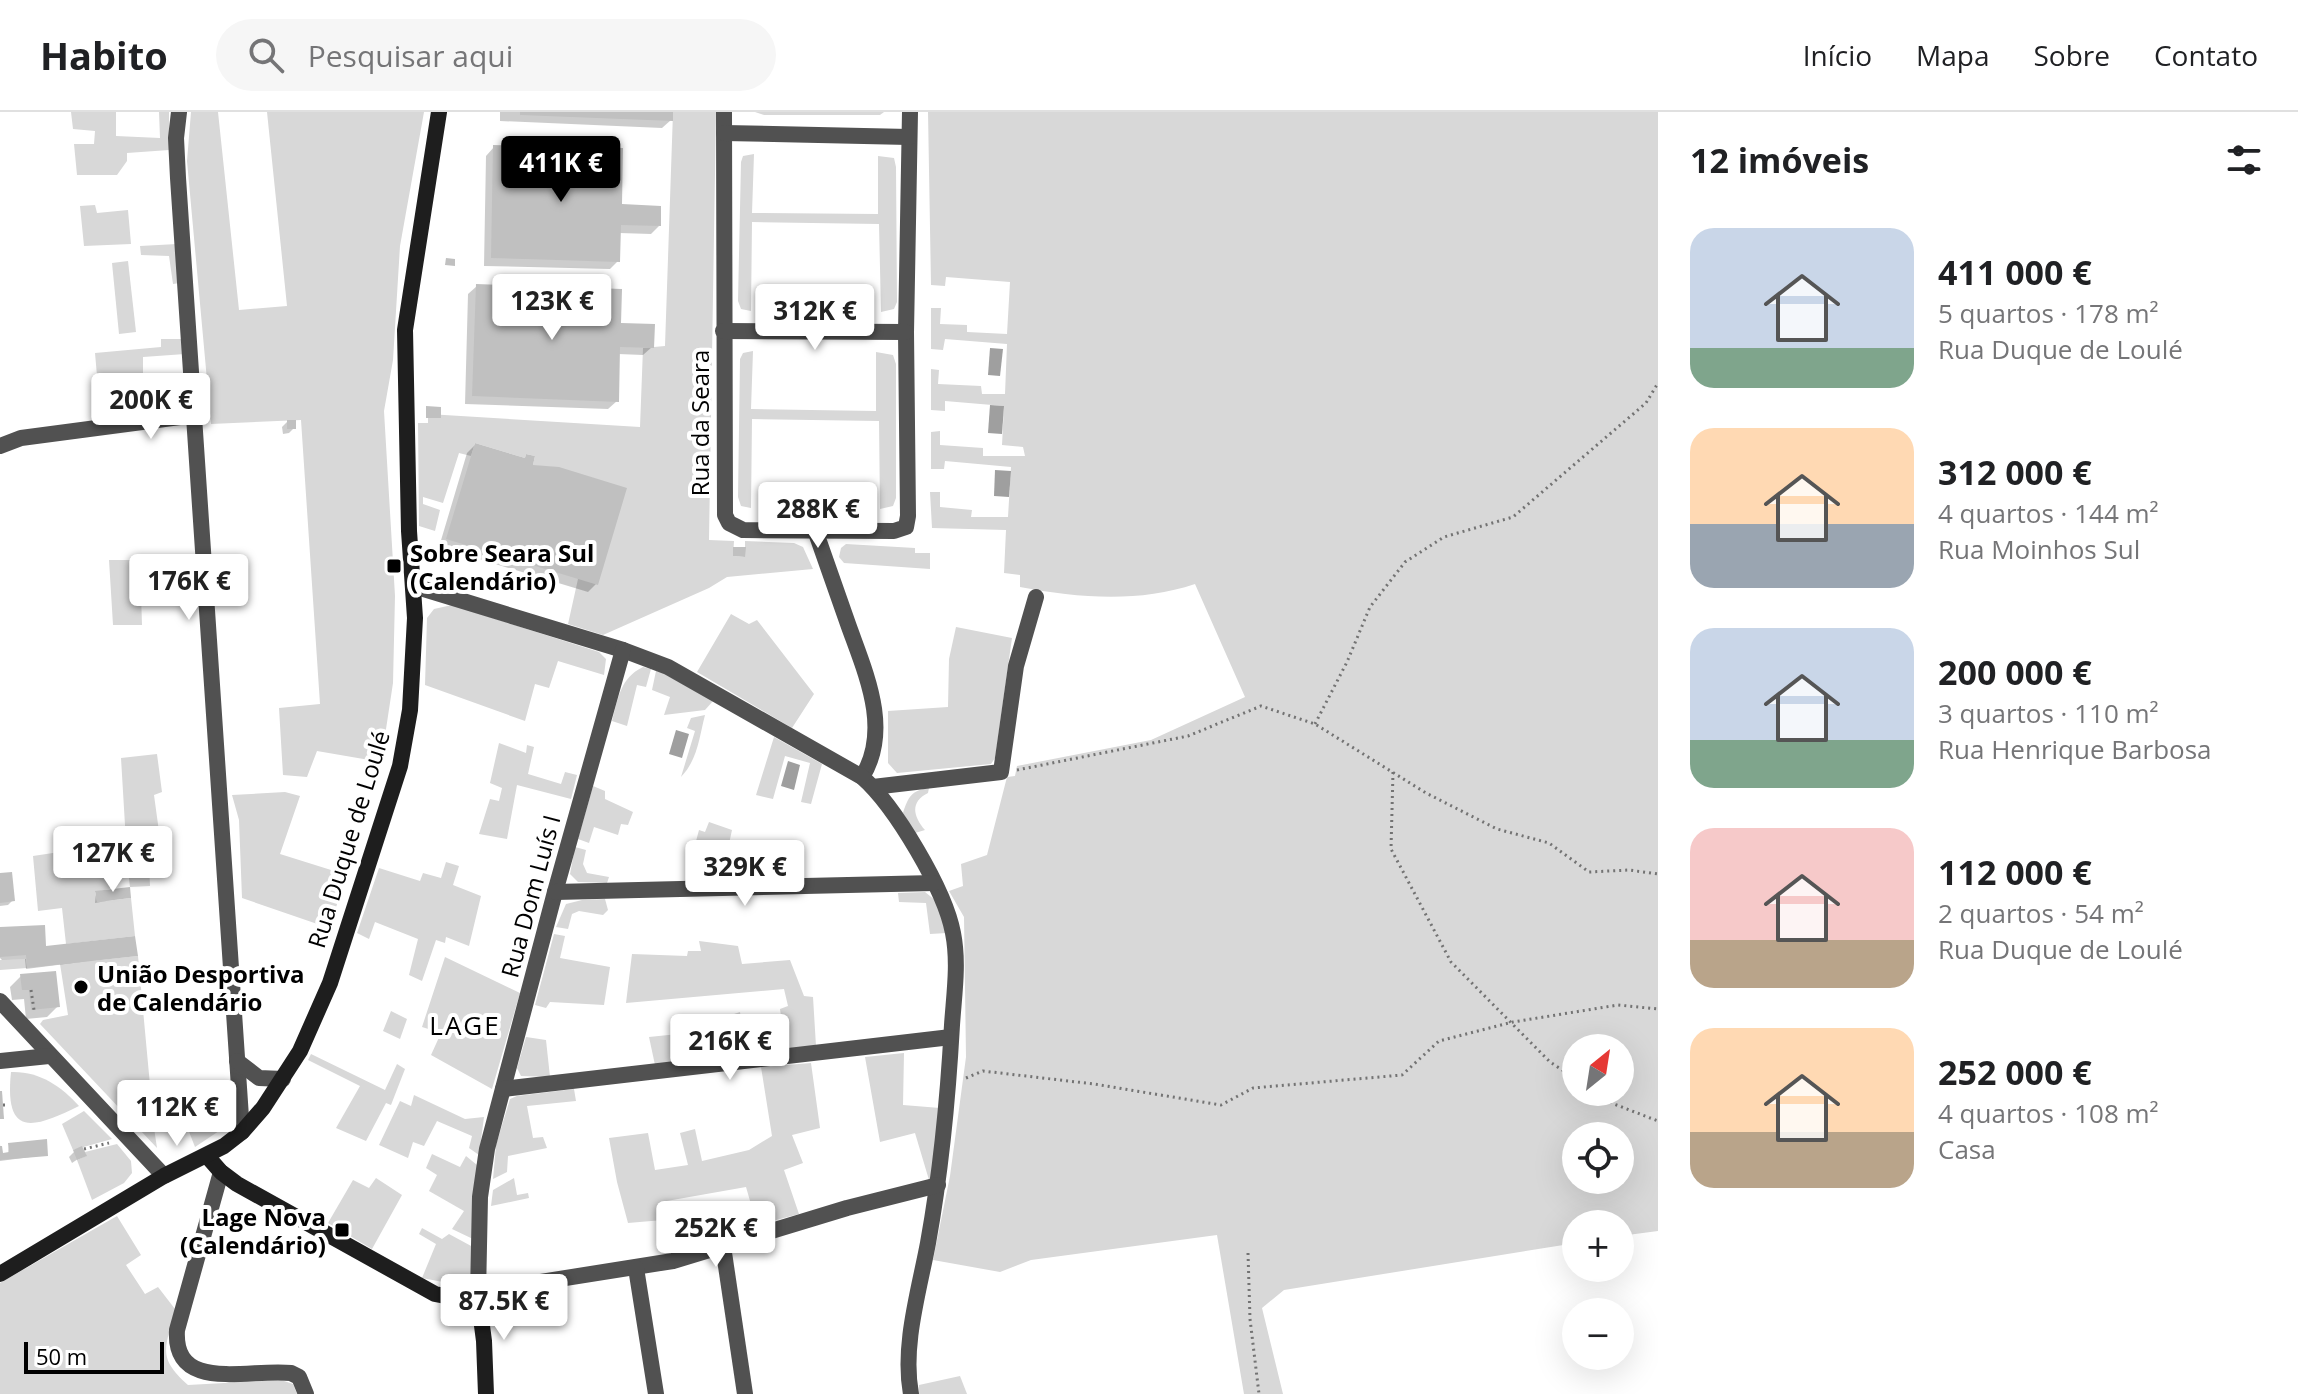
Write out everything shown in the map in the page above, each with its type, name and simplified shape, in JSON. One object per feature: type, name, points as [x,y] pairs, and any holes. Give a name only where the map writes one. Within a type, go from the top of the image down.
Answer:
[{"type":"street","points":[[179,112],[178,165],[242,1132]]},
{"type":"street","name":"Rua Duque de Loulé","points":[[0,1274],[164,1176],[207,1156],[242,1132],[283,1079],[305,1041],[330,983],[400,766],[412,686],[414,586],[408,515],[405,330],[439,112]]},
{"type":"street","name":"Rua da Seara","points":[[724,112],[725,515],[729,523],[743,530],[894,531],[906,527],[908,516],[906,332],[910,112]]},
{"type":"street","points":[[724,133],[909,137]]},
{"type":"street","points":[[723,331],[906,332]]},
{"type":"street","points":[[0,446],[21,438],[195,415]]},
{"type":"street","points":[[815,530],[871,690],[876,727],[868,782]]},
{"type":"street","points":[[414,586],[623,650],[668,667],[868,782],[894,814],[934,883],[948,915],[956,961],[938,1185],[910,1349],[911,1394]]},
{"type":"street","points":[[868,782],[896,784],[1001,772],[1016,666],[1036,597]]},
{"type":"street","name":"Rua Dom Luís I","points":[[486,1394],[478,1295],[482,1185],[487,1149],[623,650]]},
{"type":"street","points":[[872,755],[881,773],[896,784]]},
{"type":"street","points":[[555,892],[934,883]]},
{"type":"street","points":[[0,1001],[164,1176]]},
{"type":"street","points":[[503,1089],[951,1037]]},
{"type":"street","points":[[0,1061],[49,1056]]},
{"type":"street","points":[[237,1061],[259,1078],[283,1079]]},
{"type":"street","points":[[207,1156],[237,1184],[435,1294],[461,1299],[496,1289],[636,1268],[938,1185]]},
{"type":"street","points":[[221,1172],[177,1330],[177,1352],[188,1367],[207,1374],[291,1373],[299,1377],[306,1394]]},
{"type":"street","points":[[723,1246],[745,1394]]},
{"type":"street","points":[[636,1268],[656,1394]]},
{"type":"path","points":[[1315,724],[1347,662],[1370,607],[1405,562],[1444,537],[1513,517],[1646,403],[1658,383]]},
{"type":"path","points":[[1001,772],[1032,769],[1188,736],[1261,706],[1315,724],[1426,793],[1497,829],[1549,843],[1589,872],[1629,870],[1658,874]]},
{"type":"path","points":[[1393,772],[1391,849],[1451,962],[1550,1062],[1562,1070]]},
{"type":"path","points":[[33,992],[34,1009],[39,1016]]},
{"type":"path","points":[[948,1086],[983,1071],[1094,1084],[1221,1105],[1253,1088],[1402,1075],[1439,1041],[1513,1022],[1618,1005],[1658,1009]]},
{"type":"path","points":[[1619,1106],[1658,1121]]},
{"type":"path","points":[[84,1149],[116,1141]]},
{"type":"path","points":[[1248,1253],[1250,1319],[1259,1394]]},
{"type":"shaded area","points":[[71,112],[116,112],[116,136],[160,138],[159,112],[169,112],[169,150],[127,153],[127,161],[117,175],[77,175],[74,144],[94,144],[95,131],[73,129]]},
{"type":"shaded area","points":[[191,112],[218,112],[239,310],[287,306],[267,112],[424,112],[400,246],[393,360],[384,411],[395,596],[393,683],[381,762],[317,751],[307,777],[283,775],[279,708],[320,704],[301,420],[211,424],[187,161]]},
{"type":"shaded area","points":[[673,112],[716,112],[709,540],[734,541],[733,556],[745,557],[745,541],[794,543],[803,547],[813,569],[727,577],[603,635],[568,624],[578,579],[533,465],[535,456],[526,454],[525,458],[475,443],[471,456],[459,453],[443,503],[423,497],[423,504],[440,510],[435,531],[419,526],[418,423],[428,423],[428,414],[640,427],[643,348],[665,346]]},
{"type":"shaded area","points":[[755,112],[884,112],[880,115],[764,115]]},
{"type":"shaded area","points":[[928,112],[1658,112],[1658,1231],[1634,1234],[1634,1210],[1562,1210],[1562,1245],[1284,1290],[1262,1308],[1283,1394],[1244,1394],[1217,1235],[1031,1260],[1000,1272],[933,1260],[950,1176],[966,1057],[964,917],[949,891],[963,886],[961,864],[987,855],[1007,777],[1015,776],[1017,766],[1151,740],[1245,697],[1195,584],[1152,594],[1108,597],[1020,587],[1020,575],[1004,573],[1006,530],[932,528],[930,492],[940,492],[940,507],[972,510],[971,517],[1008,517],[1011,467],[945,461],[944,469],[931,469],[931,432],[940,431],[940,445],[983,448],[983,456],[1025,456],[1023,447],[1002,445],[1004,406],[945,401],[945,411],[931,410],[931,369],[939,370],[938,384],[981,386],[982,394],[1005,394],[1007,344],[945,339],[943,350],[931,349],[931,308],[941,308],[940,324],[967,325],[967,332],[1007,334],[1010,282],[946,277],[945,286],[931,285]]},
{"type":"shaded area","points":[[754,154],[752,213],[878,214],[878,156],[894,158],[897,302],[894,309],[881,312],[879,224],[752,222],[751,311],[741,309],[738,301],[741,162],[743,156]]},
{"type":"shaded area","points":[[95,205],[97,213],[128,210],[131,244],[84,246],[80,206]]},
{"type":"shaded area","points":[[177,244],[180,283],[173,284],[169,256],[141,255],[140,246]]},
{"type":"shaded area","points":[[128,261],[136,332],[119,334],[112,263]]},
{"type":"shaded area","points":[[161,339],[184,339],[185,354],[143,357],[143,405],[100,410],[95,353],[161,347]]},
{"type":"shaded area","points":[[990,348],[1003,349],[1000,376],[988,375]]},
{"type":"shaded area","points":[[753,351],[751,409],[876,411],[876,352],[893,355],[896,364],[896,498],[893,506],[880,509],[879,421],[752,419],[751,508],[741,506],[738,497],[740,359],[743,353]]},
{"type":"shaded area","points":[[990,405],[1004,406],[1002,434],[988,433]]},
{"type":"shaded area","points":[[995,470],[1011,471],[1009,497],[994,496]]},
{"type":"shaded area","points":[[846,544],[915,548],[915,553],[930,553],[930,569],[844,563],[839,557],[841,548]]},
{"type":"shaded area","points":[[109,560],[131,560],[131,594],[141,594],[142,625],[113,625]]},
{"type":"shaded area","points":[[452,605],[599,652],[606,659],[604,675],[558,661],[549,688],[535,684],[525,721],[425,685],[427,618],[434,609]]},
{"type":"shaded area","points":[[731,614],[749,624],[757,620],[814,694],[792,728],[697,672]]},
{"type":"shaded area","points":[[956,627],[1012,638],[995,758],[991,764],[897,773],[888,763],[888,711],[948,707],[949,659]]},
{"type":"shaded area","points":[[643,667],[651,669],[646,687],[637,685],[627,726],[612,721],[625,683]]},
{"type":"shaded area","points":[[656,671],[713,701],[705,710],[664,715],[670,697],[652,690]]},
{"type":"shaded area","points":[[705,715],[694,756],[681,777],[695,731],[687,728],[691,718]]},
{"type":"shaded area","points":[[676,730],[689,734],[682,758],[669,754]]},
{"type":"shaded area","points":[[774,737],[822,764],[811,804],[801,802],[810,763],[785,756],[773,799],[756,795]]},
{"type":"shaded area","points":[[499,743],[526,753],[527,745],[534,747],[528,774],[561,784],[565,772],[577,775],[571,799],[517,785],[507,839],[479,834],[490,799],[499,801],[502,788],[490,783]]},
{"type":"shaded area","points":[[157,754],[162,792],[154,795],[160,839],[148,841],[150,886],[130,887],[128,871],[109,874],[110,889],[95,892],[97,902],[131,898],[135,936],[66,944],[62,908],[38,911],[33,856],[126,842],[121,758]]},
{"type":"shaded area","points":[[788,761],[800,765],[794,790],[781,786]]},
{"type":"shaded area","points":[[593,786],[605,791],[605,799],[633,812],[628,825],[621,824],[618,835],[594,827],[589,843],[578,839]]},
{"type":"shaded area","points":[[929,788],[915,810],[925,830],[915,833],[903,813],[912,795]]},
{"type":"shaded area","points":[[285,792],[300,796],[280,854],[347,875],[329,928],[242,898],[239,820],[232,795]]},
{"type":"shaded area","points":[[709,822],[732,830],[721,881],[685,882],[699,830],[705,832]]},
{"type":"shaded area","points":[[575,847],[586,850],[583,864],[587,873],[609,877],[607,883],[578,882],[570,874]]},
{"type":"shaded area","points":[[446,862],[459,866],[453,885],[481,896],[469,946],[446,937],[445,943],[436,940],[422,981],[409,975],[418,939],[375,922],[369,939],[357,933],[379,868],[420,881],[423,873],[441,878]]},
{"type":"shaded area","points":[[925,892],[935,900],[947,933],[930,934],[926,903],[899,902],[898,893]]},
{"type":"shaded area","points":[[605,899],[608,910],[603,915],[579,911],[572,914],[568,929],[556,927],[566,904]]},
{"type":"shaded area","points":[[554,934],[565,936],[560,958],[610,967],[604,1005],[550,1002],[546,1008],[535,1005]]},
{"type":"shaded area","points":[[699,941],[738,946],[742,964],[790,960],[804,996],[813,997],[816,1046],[786,1049],[780,1009],[788,1006],[784,989],[626,1003],[632,954],[687,956],[688,951],[701,951]]},
{"type":"shaded area","points":[[138,956],[157,1148],[40,1024],[43,1020],[68,1015],[60,964]]},
{"type":"shaded area","points":[[445,957],[520,993],[492,1089],[431,1055],[441,1033],[422,1027]]},
{"type":"shaded area","points":[[26,959],[27,968],[0,970],[0,960]]},
{"type":"shaded area","points":[[391,1011],[407,1019],[400,1039],[383,1031]]},
{"type":"shaded area","points":[[740,1012],[747,1054],[722,1057],[717,1041],[739,1039],[734,1014]]},
{"type":"shaded area","points":[[678,1034],[684,1061],[655,1065],[649,1037]]},
{"type":"shaded area","points":[[526,1037],[546,1040],[550,1077],[521,1076],[517,1068]]},
{"type":"shaded area","points":[[904,1053],[903,1105],[940,1108],[929,1180],[915,1133],[880,1142],[865,1057]]},
{"type":"shaded area","points":[[311,1054],[385,1090],[397,1064],[405,1069],[391,1105],[386,1103],[366,1141],[336,1128],[360,1086],[308,1060]]},
{"type":"shaded area","points":[[811,1063],[820,1128],[792,1135],[803,1163],[784,1170],[799,1214],[757,1225],[746,1187],[661,1202],[663,1220],[628,1223],[609,1138],[648,1133],[655,1170],[688,1165],[680,1133],[695,1129],[702,1161],[749,1150],[772,1136],[761,1067]]},
{"type":"shaded area","points":[[11,1072],[31,1074],[49,1081],[79,1106],[36,1123],[18,1118],[12,1109]]},
{"type":"shaded area","points":[[574,1089],[576,1101],[527,1106],[533,1138],[543,1137],[547,1148],[508,1156],[507,1172],[493,1179],[496,1145],[510,1099]]},
{"type":"shaded area","points":[[414,1095],[465,1119],[484,1117],[479,1155],[469,1148],[472,1136],[437,1121],[424,1146],[413,1142],[408,1158],[379,1145],[400,1101],[411,1106]]},
{"type":"shaded area","points":[[84,1111],[112,1139],[73,1150],[62,1124]]},
{"type":"shaded area","points":[[231,1123],[195,1147],[188,1129]]},
{"type":"shaded area","points":[[117,1144],[131,1161],[132,1173],[124,1183],[92,1200],[77,1160],[86,1156],[85,1152]]},
{"type":"shaded area","points":[[432,1154],[460,1167],[466,1156],[477,1165],[473,1239],[452,1229],[464,1211],[429,1191],[437,1175],[426,1168]]},
{"type":"shaded area","points":[[376,1178],[402,1195],[372,1249],[328,1223],[353,1180],[369,1188]]},
{"type":"shaded area","points":[[514,1178],[517,1195],[528,1193],[529,1198],[491,1206],[493,1190]]},
{"type":"shaded area","points":[[117,1216],[141,1255],[126,1265],[145,1294],[158,1287],[175,1309],[167,1343],[167,1359],[188,1385],[281,1380],[293,1384],[297,1394],[0,1394],[0,1283]]},
{"type":"shaded area","points":[[422,1228],[442,1239],[449,1234],[473,1247],[472,1274],[465,1281],[448,1283],[422,1278],[436,1244],[419,1234]]},
{"type":"shaded area","points":[[960,1376],[967,1394],[919,1394],[919,1385]]},
{"type":"building","points":[[520,112],[673,112],[673,121],[520,115]]},
{"type":"building","points":[[493,145],[623,148],[622,204],[661,206],[661,226],[621,225],[620,262],[491,258]]},
{"type":"building","points":[[446,258],[455,259],[455,266],[445,265]]},
{"type":"building","points":[[476,284],[622,289],[621,323],[655,324],[654,348],[620,347],[619,402],[472,396]]},
{"type":"building","points":[[426,406],[441,407],[441,418],[426,418]]},
{"type":"building","points":[[287,420],[296,420],[296,429],[287,429]]},
{"type":"building","points":[[475,443],[525,458],[526,454],[535,456],[533,465],[559,467],[627,488],[598,585],[446,539]]},
{"type":"building","points":[[733,547],[746,547],[745,557],[733,556]]},
{"type":"building","points":[[12,872],[15,901],[0,903],[0,873]]},
{"type":"building","points":[[130,887],[131,898],[97,902],[95,891]]},
{"type":"building","points":[[45,925],[46,946],[135,936],[138,956],[27,968],[26,955],[0,957],[0,927]]},
{"type":"building","points":[[56,971],[60,1007],[31,1010],[29,990],[22,990],[20,974]]},
{"type":"building","points":[[2,1091],[4,1119],[0,1119]]},
{"type":"building","points":[[47,1139],[48,1156],[0,1160],[0,1146],[3,1153],[9,1152],[8,1143]]},
{"type":"building","points":[[82,1146],[87,1156],[77,1160],[73,1150]]},
{"type":"place","name":"Sobre Seara Sul (Calendário)","points":[[394,566]]},
{"type":"place","name":"União Desportiva de Calendário","points":[[81,987]]},
{"type":"place","name":"Lage Nova (Calendário)","points":[[342,1230]]},
{"type":"district","name":"LAGE","points":[[465,1025]]}]
